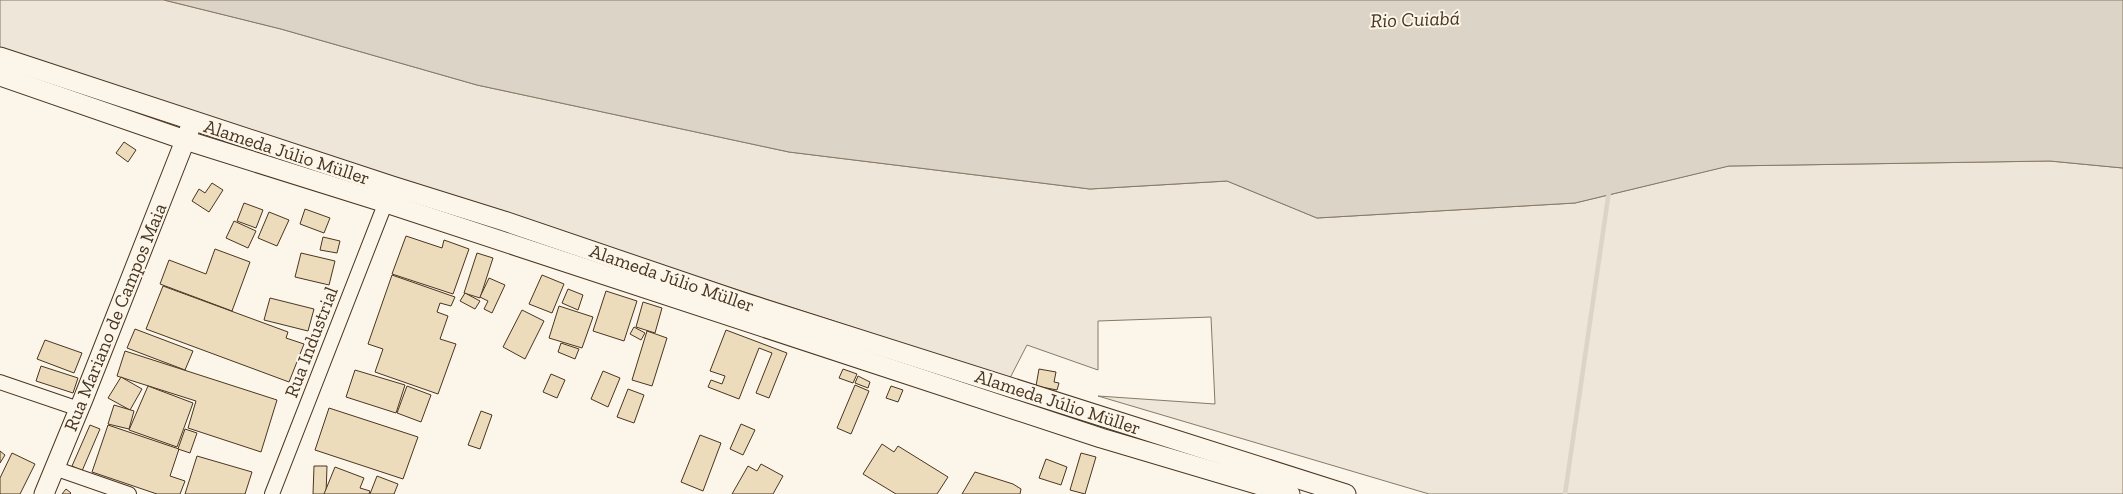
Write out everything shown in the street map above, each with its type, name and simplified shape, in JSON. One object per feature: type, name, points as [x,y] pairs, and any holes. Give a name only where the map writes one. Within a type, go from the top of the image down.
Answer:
[{"type":"main road","name":"Alameda Júlio Müller","points":[[0,57],[193,121],[389,195],[1101,438],[1271,484],[1346,494]]},
{"type":"main road","name":"Alameda Júlio Müller","points":[[0,76],[185,140],[389,195]]},
{"type":"main road","name":"Rua Mariano de Campos Maia","points":[[44,494],[193,121]]},
{"type":"main road","name":"Alameda Júlio Müller","points":[[1271,484],[1290,494]]},
{"type":"street","name":"Rua Industrial","points":[[272,494],[389,195]]},
{"type":"street","points":[[0,382],[79,409]]},
{"type":"street","points":[[54,468],[129,494]]},
{"type":"shaded area","points":[[0,0],[164,0],[281,29],[477,85],[789,152],[1090,189],[1227,181],[1317,218],[1575,203],[1728,166],[2050,161],[2123,168],[2123,494],[1429,494],[1098,396],[1215,404],[1211,317],[1098,321],[1098,370],[1027,345],[1010,378],[0,51]]},
{"type":"water","name":"Rio Cuiabá","points":[[164,0],[2123,0],[2123,168],[2050,161],[1729,166],[1575,203],[1317,218],[1227,181],[1090,189],[789,152],[477,85],[281,29]]},
{"type":"building","points":[[124,142],[136,150],[128,162],[116,153]]},
{"type":"building","points":[[212,183],[223,190],[209,212],[192,201],[199,189],[205,193]]},
{"type":"building","points":[[244,203],[263,210],[256,228],[237,221]]},
{"type":"building","points":[[305,209],[330,218],[324,233],[300,224]]},
{"type":"building","points":[[269,212],[289,220],[277,246],[258,238]]},
{"type":"building","points":[[234,221],[256,231],[248,248],[226,238]]},
{"type":"building","points":[[406,236],[442,248],[444,240],[469,249],[453,294],[392,274]]},
{"type":"building","points":[[323,237],[340,241],[337,253],[320,250]]},
{"type":"building","points":[[215,249],[250,262],[232,311],[160,284],[169,260],[206,274]]},
{"type":"building","points":[[301,253],[335,261],[329,285],[295,277]]},
{"type":"building","points":[[477,253],[493,258],[480,298],[464,293]]},
{"type":"building","points":[[392,275],[455,297],[451,306],[440,303],[437,312],[448,316],[440,339],[456,344],[438,394],[375,372],[383,349],[368,344]]},
{"type":"building","points":[[542,275],[564,284],[552,313],[529,304]]},
{"type":"building","points":[[489,278],[505,285],[492,313],[484,309],[488,301],[480,297]]},
{"type":"building","points":[[163,286],[288,332],[286,338],[304,344],[289,382],[146,329]]},
{"type":"building","points":[[568,289],[583,295],[578,310],[562,303]]},
{"type":"building","points":[[606,291],[637,301],[624,341],[593,331]]},
{"type":"building","points":[[465,293],[480,301],[475,309],[460,301]]},
{"type":"building","points":[[270,298],[314,309],[308,331],[264,320]]},
{"type":"building","points":[[643,302],[662,308],[655,333],[636,327]]},
{"type":"building","points":[[559,306],[593,317],[582,348],[549,338]]},
{"type":"building","points":[[522,310],[544,321],[525,359],[503,347]]},
{"type":"building","points":[[634,327],[645,333],[641,340],[630,334]]},
{"type":"building","points":[[135,329],[193,351],[185,370],[127,348]]},
{"type":"building","points":[[726,330],[787,353],[769,398],[756,393],[772,353],[759,348],[739,399],[708,387],[711,380],[722,384],[725,376],[710,371]]},
{"type":"building","points":[[647,331],[667,338],[652,386],[632,380]]},
{"type":"building","points":[[45,340],[82,353],[74,373],[37,359]]},
{"type":"building","points":[[561,343],[579,349],[575,359],[558,352]]},
{"type":"building","points":[[125,351],[277,400],[261,452],[188,428],[196,401],[117,376]]},
{"type":"building","points":[[41,366],[78,378],[73,393],[36,381]]},
{"type":"building","points":[[843,369],[857,374],[853,383],[839,378]]},
{"type":"building","points":[[1039,369],[1056,372],[1054,382],[1059,383],[1057,390],[1036,386]]},
{"type":"building","points":[[355,370],[405,385],[396,413],[346,397]]},
{"type":"building","points":[[603,371],[620,378],[608,407],[591,399]]},
{"type":"building","points":[[551,374],[565,380],[557,398],[543,392]]},
{"type":"building","points":[[858,376],[870,382],[868,388],[855,383]]},
{"type":"building","points":[[121,377],[142,389],[130,410],[108,398]]},
{"type":"building","points":[[855,385],[869,391],[851,434],[837,428]]},
{"type":"building","points":[[148,386],[193,403],[177,447],[129,430]]},
{"type":"building","points":[[407,386],[431,395],[421,422],[397,413]]},
{"type":"building","points":[[891,386],[903,390],[898,402],[886,398]]},
{"type":"building","points":[[628,389],[644,395],[634,423],[617,417]]},
{"type":"building","points":[[114,405],[134,411],[129,429],[108,424]]},
{"type":"building","points":[[329,408],[418,437],[403,479],[315,450]]},
{"type":"building","points":[[481,411],[492,415],[480,449],[468,445]]},
{"type":"building","points":[[741,424],[755,430],[743,455],[730,449]]},
{"type":"building","points":[[90,425],[100,429],[82,471],[72,466]]},
{"type":"building","points":[[108,425],[179,449],[170,476],[185,481],[180,494],[157,494],[92,472]]},
{"type":"building","points":[[185,429],[197,433],[190,453],[178,449]]},
{"type":"building","points":[[700,435],[721,443],[703,491],[681,482]]},
{"type":"building","points":[[882,444],[894,452],[898,446],[948,477],[937,494],[896,494],[863,474]]},
{"type":"building","points":[[0,451],[5,455],[0,463]]},
{"type":"building","points":[[12,453],[35,464],[20,494],[0,494],[0,478]]},
{"type":"building","points":[[1081,453],[1096,457],[1085,494],[1070,490]]},
{"type":"building","points":[[197,456],[252,472],[245,494],[185,494]]},
{"type":"building","points":[[1046,459],[1067,467],[1061,485],[1039,478]]},
{"type":"building","points":[[761,464],[783,476],[773,494],[732,494],[748,466],[757,471]]},
{"type":"building","points":[[314,466],[327,466],[326,494],[313,494]]},
{"type":"building","points":[[335,467],[364,478],[360,488],[370,491],[369,494],[324,494]]},
{"type":"building","points":[[975,472],[1013,484],[1021,489],[1020,494],[962,494]]},
{"type":"building","points":[[377,476],[398,484],[394,494],[370,494]]},
{"type":"building","points":[[66,489],[71,493],[62,494]]},
{"type":"waterway","points":[[1565,494],[1609,191]]}]
